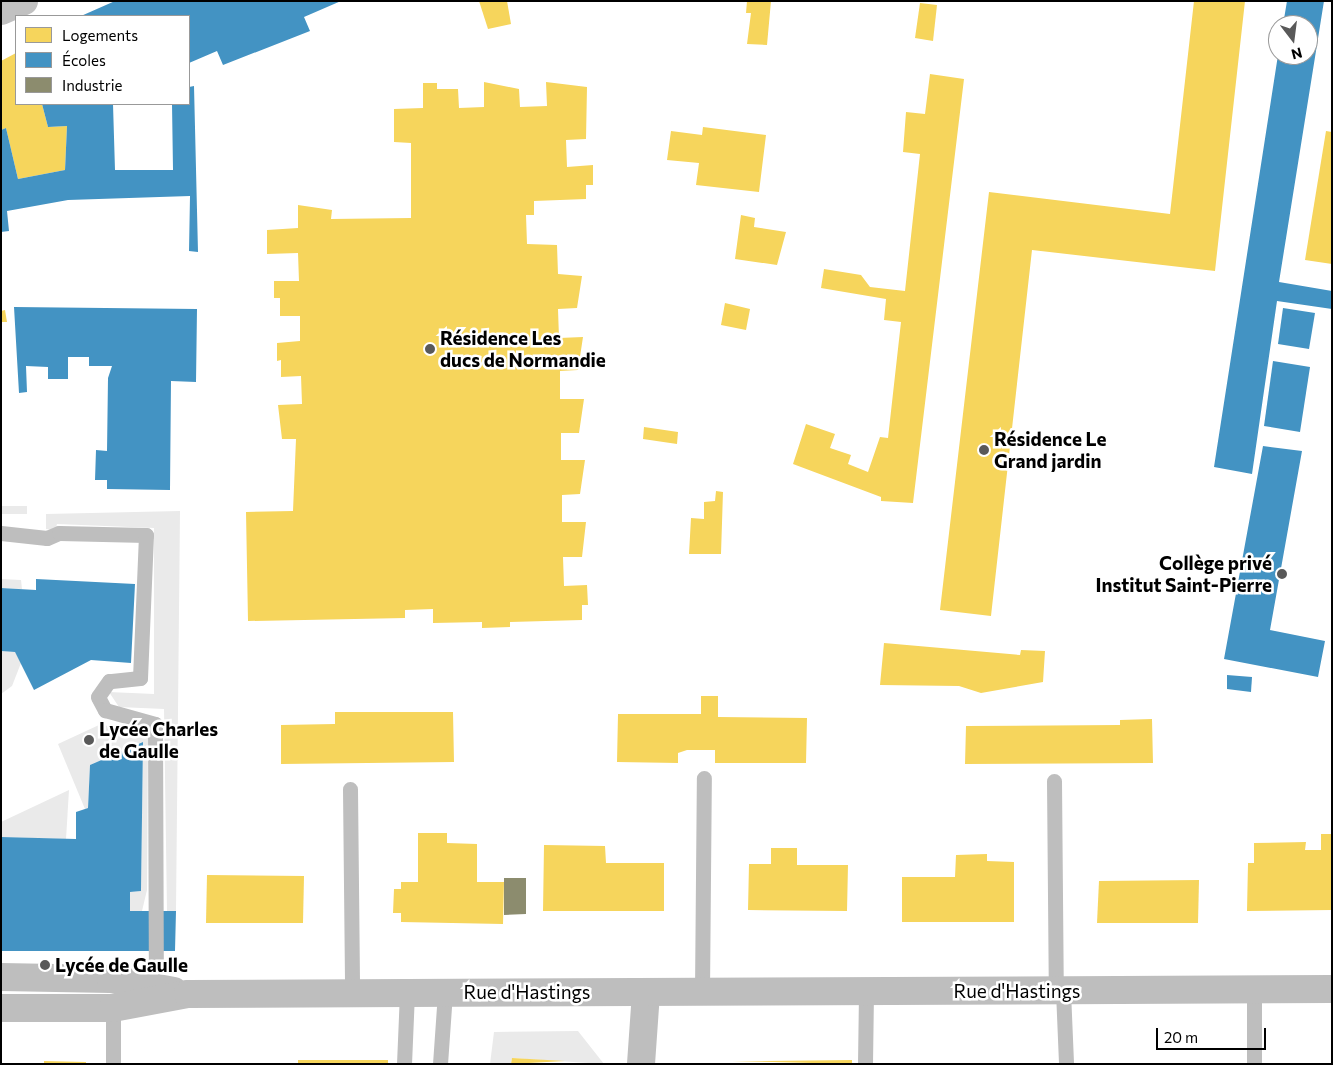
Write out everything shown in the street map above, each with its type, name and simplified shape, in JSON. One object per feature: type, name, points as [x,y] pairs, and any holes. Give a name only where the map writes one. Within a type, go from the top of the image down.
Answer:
[{"type":"main road","points":[[1,11],[24,1]]},
{"type":"street","name":"Rue d'Hastings","points":[[1,977],[111,978],[188,994]]},
{"type":"street","name":"Rue d'Hastings","points":[[1,1008],[112,1008],[188,994],[1332,989]]},
{"type":"street","points":[[641,1064],[646,992]]},
{"type":"lane","points":[[1,533],[47,538],[60,533],[146,535],[140,678],[109,681],[98,697],[105,710],[155,724],[156,960]]},
{"type":"lane","points":[[702,992],[704,778]]},
{"type":"lane","points":[[1054,781],[1060,990],[1066,1064]]},
{"type":"lane","points":[[350,789],[352,993]]},
{"type":"lane","points":[[1254,990],[1254,1064]]},
{"type":"lane","points":[[865,1064],[866,991]]},
{"type":"lane","points":[[404,1064],[407,993]]},
{"type":"lane","points":[[440,1064],[445,993]]},
{"type":"lane","points":[[112,1008],[113,1064]]},
{"type":"shaded area","points":[[1,506],[27,506],[27,514],[1,514]]},
{"type":"shaded area","points":[[180,511],[176,911],[167,911],[164,709],[119,707],[109,692],[154,694],[154,528],[57,524],[55,530],[46,529],[46,514]]},
{"type":"shaded area","points":[[1,579],[21,580],[22,589],[1,588]]},
{"type":"shaded area","points":[[1,651],[15,652],[21,663],[12,686],[1,694]]},
{"type":"shaded area","points":[[99,725],[139,728],[148,738],[147,890],[142,911],[130,911],[130,892],[141,891],[143,742],[90,765],[88,808],[85,809],[58,744]]},
{"type":"shaded area","points":[[69,790],[66,839],[1,837],[1,822]]},
{"type":"shaded area","points":[[578,1031],[604,1064],[512,1058],[511,1064],[490,1064],[494,1032]]},
{"type":"building: Logements","points":[[479,1],[507,1],[511,24],[488,29]]},
{"type":"building: Logements","points":[[747,1],[771,1],[767,45],[747,44],[751,13],[746,13]]},
{"type":"building: Logements","name":"Résidence Le Grand jardin","points":[[1194,1],[1245,1],[1215,271],[1032,250],[991,616],[940,610],[989,192],[1170,214]]},
{"type":"building: Logements","points":[[920,3],[937,5],[933,41],[915,38]]},
{"type":"building: Logements","points":[[15,54],[15,105],[42,105],[48,127],[67,126],[65,170],[18,179],[6,128],[1,130],[1,61]]},
{"type":"building: Logements","points":[[930,74],[964,79],[913,503],[881,501],[881,497],[793,464],[806,424],[835,434],[830,448],[851,455],[848,464],[868,472],[880,437],[888,438],[901,322],[884,320],[886,299],[821,288],[824,269],[861,275],[870,287],[905,291],[920,154],[903,152],[906,112],[925,114]]},
{"type":"building: Logements","name":"Résidence Les ducs de Normandie","points":[[484,82],[519,89],[520,107],[547,106],[546,82],[587,87],[586,139],[566,140],[567,167],[593,165],[593,185],[586,185],[586,199],[534,201],[534,215],[526,215],[527,244],[557,245],[558,274],[582,276],[577,308],[558,309],[559,338],[583,337],[578,370],[560,371],[560,399],[584,399],[579,433],[561,433],[561,460],[585,460],[580,494],[562,495],[562,522],[586,522],[582,557],[563,557],[564,586],[587,585],[588,605],[582,605],[582,620],[510,622],[510,627],[482,628],[482,622],[433,623],[433,609],[405,610],[405,618],[248,621],[246,512],[293,511],[296,439],[282,439],[278,405],[302,404],[301,376],[281,377],[281,360],[277,361],[277,343],[300,341],[300,316],[280,316],[280,298],[274,298],[274,281],[299,281],[298,253],[267,254],[267,230],[298,228],[298,205],[332,210],[331,219],[411,218],[411,143],[394,142],[394,109],[423,108],[423,83],[437,83],[437,89],[458,89],[459,108],[484,107]]},
{"type":"building: Logements","points":[[703,127],[766,135],[759,192],[696,185],[699,163],[667,160],[671,131],[702,135]]},
{"type":"building: Logements","points":[[1326,131],[1332,132],[1332,264],[1305,260]]},
{"type":"building: Logements","points":[[741,215],[755,218],[754,227],[786,232],[777,265],[735,259]]},
{"type":"building: Logements","points":[[725,303],[750,309],[746,330],[721,325]]},
{"type":"building: Logements","points":[[5,310],[7,322],[1,322],[1,311]]},
{"type":"building: Logements","points":[[644,427],[678,432],[677,444],[643,439]]},
{"type":"building: Logements","points":[[716,491],[723,492],[721,554],[689,554],[691,518],[704,519],[704,502],[715,501]]},
{"type":"building: Logements","points":[[884,643],[1020,655],[1021,650],[1045,651],[1043,682],[981,693],[959,686],[880,685]]},
{"type":"building: Logements","points":[[701,696],[718,696],[718,717],[807,718],[806,763],[715,763],[715,750],[687,750],[678,753],[678,763],[617,762],[618,714],[701,714]]},
{"type":"building: Logements","points":[[335,712],[453,712],[454,762],[281,764],[281,725],[335,724]]},
{"type":"building: Logements","points":[[1152,719],[1153,763],[965,764],[966,726],[1120,725],[1120,720]]},
{"type":"building: Logements","points":[[418,833],[447,833],[447,843],[477,844],[477,882],[504,882],[503,924],[401,922],[401,913],[393,913],[394,889],[401,889],[401,882],[418,882]]},
{"type":"building: Logements","points":[[1321,834],[1332,834],[1332,910],[1247,911],[1248,863],[1254,863],[1254,843],[1306,842],[1305,850],[1321,850]]},
{"type":"building: Logements","points":[[544,845],[605,846],[606,863],[664,863],[664,911],[543,911]]},
{"type":"building: Logements","points":[[771,848],[797,848],[797,865],[848,865],[847,911],[748,910],[749,864],[771,864]]},
{"type":"building: Logements","points":[[987,854],[987,861],[1014,862],[1014,922],[902,922],[902,877],[955,877],[956,855]]},
{"type":"building: Logements","points":[[207,875],[304,876],[303,923],[206,923]]},
{"type":"building: Logements","points":[[1199,880],[1198,923],[1097,923],[1099,881]]},
{"type":"building: Logements","points":[[512,1058],[565,1061],[511,1064]]},
{"type":"building: Logements","points":[[298,1060],[388,1060],[388,1064],[298,1064]]},
{"type":"building: Logements","points":[[852,1060],[852,1064],[732,1061],[765,1061]]},
{"type":"building: Logements","points":[[44,1061],[86,1062],[86,1064],[44,1064]]},
{"type":"building: Écoles","points":[[115,1],[341,1],[304,17],[310,31],[223,65],[217,51],[190,63],[190,15],[83,15]]},
{"type":"building: Écoles","points":[[1287,1],[1324,1],[1318,38],[1318,15],[1285,15]]},
{"type":"building: Écoles","points":[[1276,65],[1314,65],[1279,282],[1332,291],[1332,309],[1277,301],[1252,474],[1214,467]]},
{"type":"building: Écoles","points":[[194,86],[198,252],[189,251],[190,196],[68,200],[7,211],[9,231],[1,232],[1,130],[6,128],[18,179],[65,170],[67,126],[48,127],[42,105],[113,105],[115,170],[173,170],[172,105],[190,105],[190,87]]},
{"type":"building: Écoles","points":[[14,307],[197,309],[196,382],[171,381],[170,490],[107,489],[107,480],[95,480],[96,450],[107,451],[108,378],[112,366],[89,366],[89,357],[68,357],[68,379],[48,379],[48,367],[26,366],[27,392],[19,393]]},
{"type":"building: Écoles","points":[[1283,308],[1315,313],[1309,349],[1278,344]]},
{"type":"building: Écoles","points":[[1273,361],[1310,367],[1300,432],[1264,426]]},
{"type":"building: Écoles","points":[[1263,446],[1302,451],[1270,630],[1325,641],[1318,677],[1224,659]]},
{"type":"building: Écoles","points":[[36,579],[135,584],[131,663],[91,660],[34,690],[15,652],[1,651],[1,588],[36,590]]},
{"type":"building: Écoles","points":[[1227,675],[1252,677],[1251,692],[1227,689]]},
{"type":"building: Écoles","points":[[143,742],[141,891],[130,892],[130,911],[176,911],[175,951],[1,951],[1,837],[76,839],[76,812],[88,808],[90,765]]},
{"type":"building: Industrie","points":[[504,878],[526,878],[526,914],[504,915]]},
{"type":"place","name":"Résidence Les ducs de Normandie","points":[[430,349]]},
{"type":"place","name":"Résidence Le Grand jardin","points":[[984,450]]},
{"type":"place","name":"Collège privé Institut Saint-Pierre","points":[[1282,574]]},
{"type":"place","name":"Lycée Charles de Gaulle","points":[[89,740]]},
{"type":"place","name":"Lycée de Gaulle","points":[[45,965]]}]
